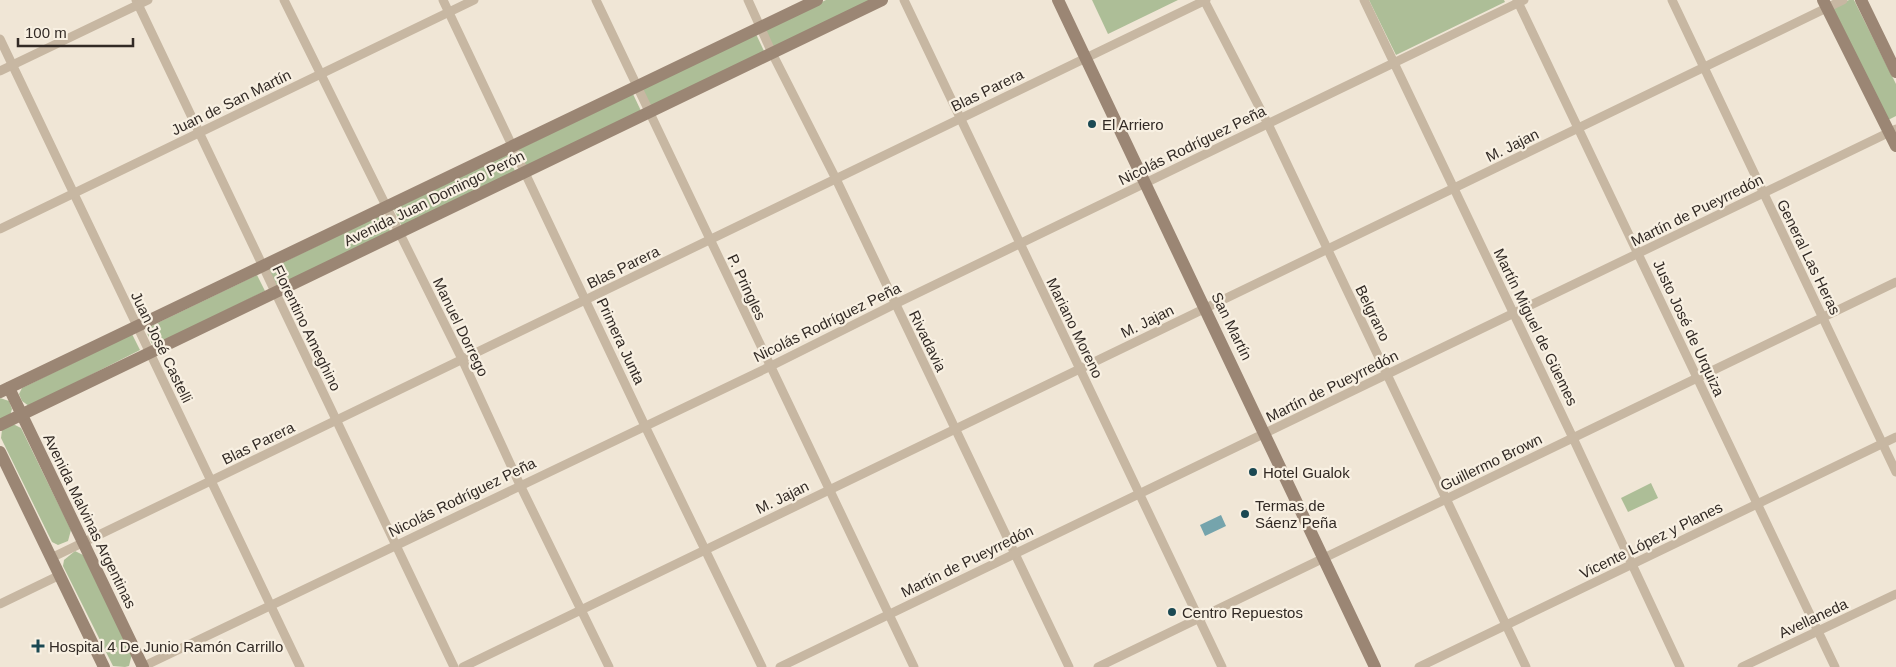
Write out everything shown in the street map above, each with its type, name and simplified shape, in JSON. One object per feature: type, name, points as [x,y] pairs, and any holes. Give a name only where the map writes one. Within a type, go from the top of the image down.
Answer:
[{"type":"main road","name":"Avenida Juan Domingo Perón","points":[[4,390],[817,0]]},
{"type":"main road","name":"Avenida Juan Domingo Perón","points":[[0,425],[882,0]]},
{"type":"main road","name":"San Martín","points":[[1058,0],[1375,667]]},
{"type":"main road","points":[[1861,0],[1896,72]]},
{"type":"main road","points":[[1825,4],[1893,131],[1896,146]]},
{"type":"main road","name":"Avenida Malvinas Argentinas","points":[[4,390],[21,415],[142,667]]},
{"type":"main road","points":[[1,455],[104,667]]},
{"type":"street","points":[[0,71],[137,2],[148,0]]},
{"type":"street","name":"Manuel Dorrego","points":[[284,0],[462,359],[520,485],[609,667]]},
{"type":"street","name":"Primera Junta","points":[[443,0],[645,426],[762,667]]},
{"type":"street","name":"Juan de San Martín","points":[[0,229],[474,0]]},
{"type":"street","name":"P. Pringles","points":[[596,0],[914,667]]},
{"type":"street","name":"Rivadavia","points":[[748,0],[772,53],[836,179],[1069,667]]},
{"type":"street","name":"Mariano Moreno","points":[[904,0],[1222,667]]},
{"type":"street","name":"Blas Parera","points":[[51,558],[1205,0]]},
{"type":"street","name":"Belgrano","points":[[1205,0],[1268,124],[1326,250],[1388,374],[1526,667]]},
{"type":"street","name":"Martín Miguel de Güemes","points":[[1364,0],[1514,313],[1680,667]]},
{"type":"street","name":"General Las Heras","points":[[1672,0],[1896,472]]},
{"type":"street","name":"M. Jajan","points":[[464,667],[1704,67],[1825,4],[1842,0]]},
{"type":"street","name":"Nicolás Rodríguez Peña","points":[[142,667],[645,426],[1520,1]]},
{"type":"street","name":"Justo José de Urquiza","points":[[1520,1],[1578,128],[1835,667]]},
{"type":"street","name":"Florentino Ameghino","points":[[137,2],[454,667]]},
{"type":"street","name":"Juan José Castelli","points":[[0,39],[300,667]]},
{"type":"street","name":"Martín de Pueyrredón","points":[[780,667],[1893,131]]},
{"type":"street","name":"Guillermo Brown","points":[[1098,667],[1896,282]]},
{"type":"street","name":"Vicente López y Planes","points":[[1419,667],[1896,438]]},
{"type":"street","points":[[0,604],[60,576]]},
{"type":"street","name":"Avellaneda","points":[[1742,667],[1896,594]]},
{"type":"green space","points":[[826,0],[875,0],[774,48],[765,30]]},
{"type":"green space","points":[[1092,0],[1178,0],[1108,34]]},
{"type":"green space","points":[[1369,0],[1504,0],[1505,2],[1396,55]]},
{"type":"green space","points":[[1849,0],[1854,0],[1896,84],[1896,116],[1888,120],[1833,8]]},
{"type":"green space","points":[[756,34],[765,53],[650,107],[641,89]]},
{"type":"green space","points":[[633,94],[642,113],[526,168],[517,150]]},
{"type":"green space","points":[[507,154],[515,171],[402,227],[394,209]]},
{"type":"green space","points":[[382,214],[390,231],[277,287],[268,270]]},
{"type":"green space","points":[[257,275],[265,291],[153,346],[145,329]]},
{"type":"green space","points":[[132,334],[140,350],[29,406],[22,401],[19,394],[22,388]]},
{"type":"green space","points":[[0,398],[9,401],[12,409],[10,416],[0,422]]},
{"type":"green space","points":[[13,424],[21,428],[71,530],[68,541],[58,545],[52,542],[1,438],[2,430]]},
{"type":"green space","points":[[1651,483],[1658,498],[1628,512],[1621,498]]},
{"type":"green space","points":[[75,551],[83,555],[132,654],[129,666],[113,666],[63,566],[64,560]]},
{"type":"water","points":[[1221,515],[1226,526],[1205,536],[1200,525]]},
{"type":"place","name":"El Arriero","points":[[1092,124]]},
{"type":"place","name":"Hotel Gualok","points":[[1253,472]]},
{"type":"place","name":"Termas de Sáenz Peña","points":[[1245,514]]},
{"type":"place","name":"Centro Repuestos","points":[[1172,612]]},
{"type":"place","name":"Hospital 4 De Junio Ramón Carrillo","points":[[38,646]]}]
